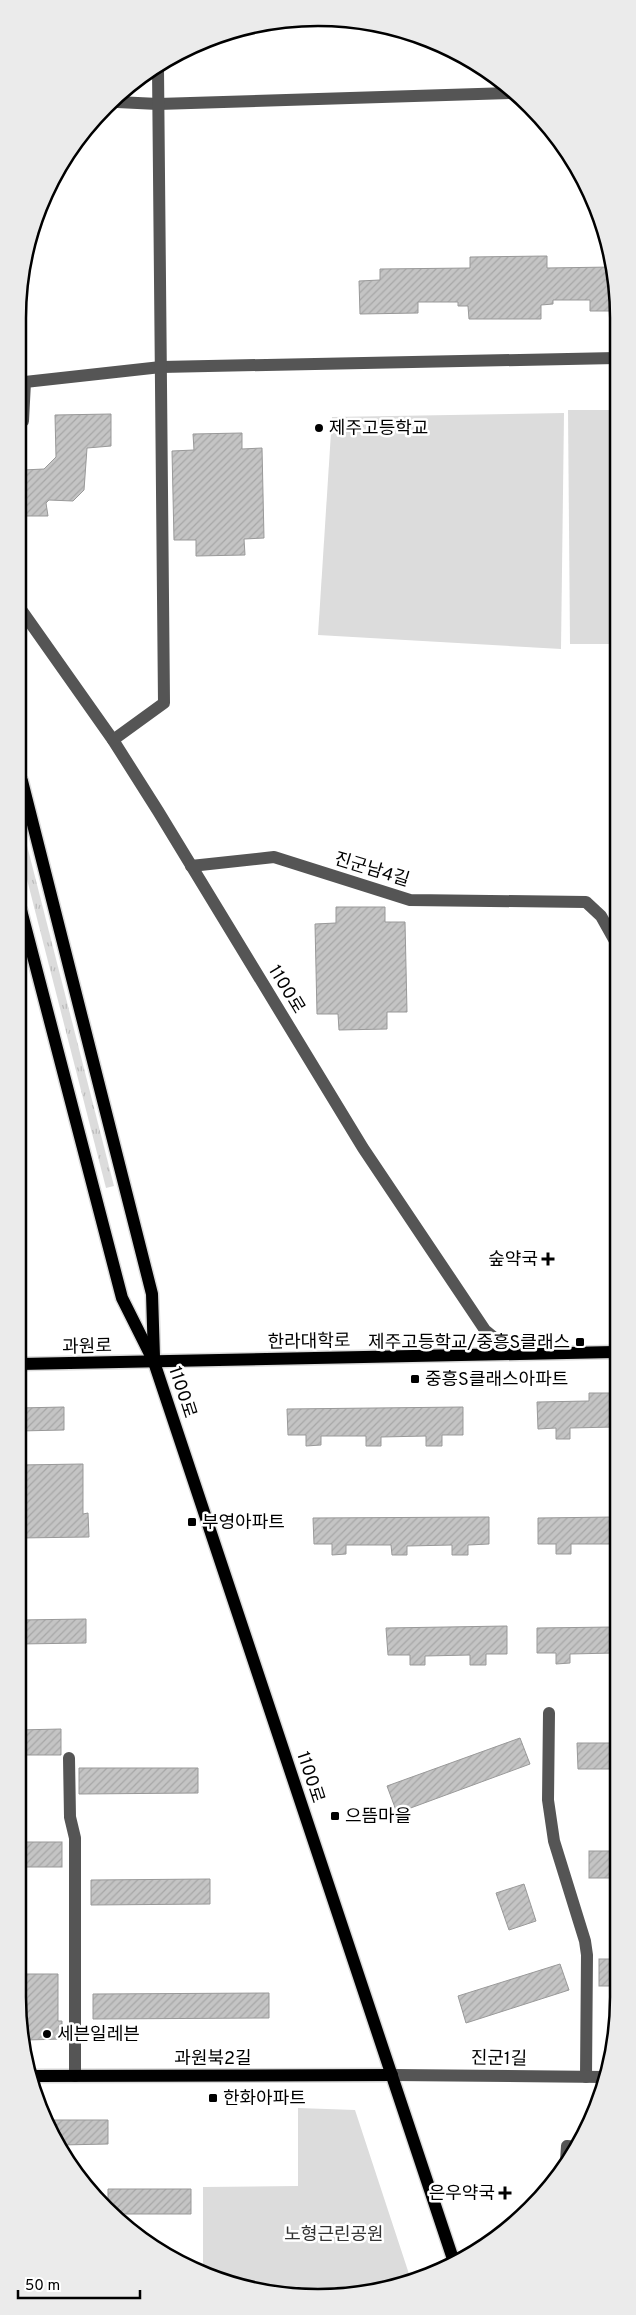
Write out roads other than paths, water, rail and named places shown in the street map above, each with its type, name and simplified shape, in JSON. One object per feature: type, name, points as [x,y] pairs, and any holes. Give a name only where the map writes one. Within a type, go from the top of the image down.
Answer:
[{"type":"main road","name":"1100로","points":[[26,797],[152,1294],[154,1362]]},
{"type":"main road","name":"1100로","points":[[26,929],[122,1298],[154,1362],[451,2257]]},
{"type":"main road","name":"한라대학로","points":[[154,1362],[610,1352]]},
{"type":"main road","name":"과원로","points":[[26,1364],[154,1362]]},
{"type":"main road","name":"과원북2길","points":[[37,2076],[392,2075]]},
{"type":"street","points":[[113,740],[164,703],[158,74]]},
{"type":"street","points":[[122,102],[158,104],[504,94]]},
{"type":"street","points":[[26,382],[161,367],[610,358]]},
{"type":"street","points":[[26,617],[38,634]]},
{"type":"street","points":[[26,621],[38,634]]},
{"type":"street","name":"1100로","points":[[38,634],[113,740],[374,1165],[485,1330],[514,1354]]},
{"type":"street","name":"진군남4길","points":[[192,866],[274,857],[410,900],[586,902],[601,916],[610,932]]},
{"type":"street","points":[[549,1713],[548,1800],[554,1841],[585,1941],[587,1955],[586,2077]]},
{"type":"street","points":[[68,1758],[70,1817],[75,1838],[75,2076]]},
{"type":"street","name":"진군1길","points":[[392,2075],[599,2077]]},
{"type":"place","name":"제주고등학교","points":[[319,428]]},
{"type":"place","name":"숲약국","points":[[548,1259]]},
{"type":"place","name":"제주고등학교/중흥S클래스","points":[[580,1342]]},
{"type":"place","name":"중흥S클래스아파트","points":[[415,1379]]},
{"type":"place","name":"부영아파트","points":[[192,1522]]},
{"type":"place","name":"으뜸마을","points":[[335,1816]]},
{"type":"place","name":"세븐일레븐","points":[[47,2034]]},
{"type":"place","name":"한화아파트","points":[[213,2098]]},
{"type":"place","name":"은우약국","points":[[505,2193]]},
{"type":"park label","name":"노형근린공원","points":[[334,2234]]}]
